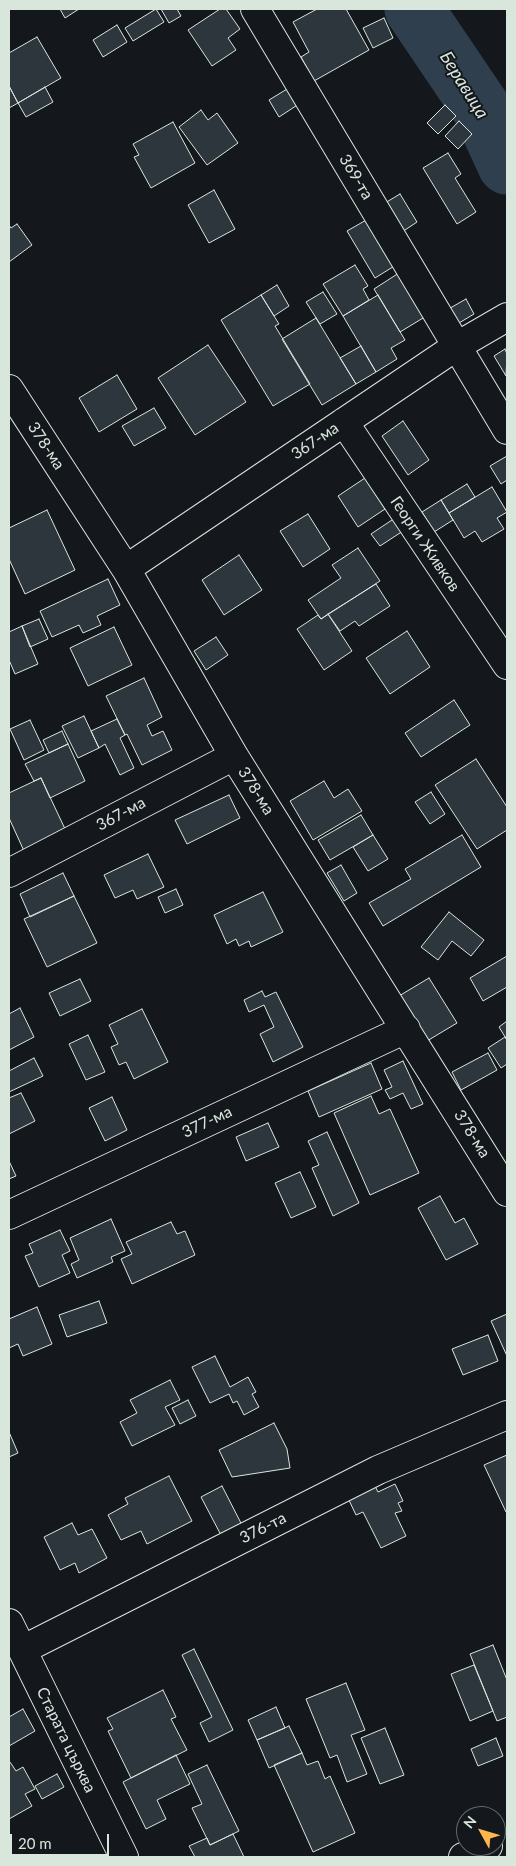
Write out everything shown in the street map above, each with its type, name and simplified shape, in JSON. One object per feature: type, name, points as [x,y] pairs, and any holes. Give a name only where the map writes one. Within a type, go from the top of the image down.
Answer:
[{"type":"street","name":"369-та","points":[[255,9],[457,346]]},
{"type":"street","name":"367-ма","points":[[126,569],[457,346],[507,317]]},
{"type":"street","points":[[457,346],[507,430]]},
{"type":"street","name":"378-ма","points":[[9,389],[126,569],[234,756],[507,1192]]},
{"type":"street","name":"Георги Живков","points":[[344,422],[507,665]]},
{"type":"street","name":"367-ма","points":[[9,873],[234,756]]},
{"type":"street","name":"377-ма","points":[[9,1216],[406,1029]]},
{"type":"street","name":"376-та","points":[[22,1650],[378,1470],[507,1415]]},
{"type":"street","name":"Старата църква","points":[[9,1623],[124,1857]]},
{"type":"building","points":[[60,9],[79,9],[65,18]]},
{"type":"building","points":[[156,9],[164,22],[133,41],[125,28]]},
{"type":"building","points":[[161,9],[177,9],[181,16],[169,23]]},
{"type":"building","points":[[220,9],[226,9],[240,29],[228,38],[236,50],[212,66],[188,30]]},
{"type":"building","points":[[317,9],[346,9],[369,50],[314,81],[301,57],[309,52],[293,22]]},
{"type":"building","points":[[384,18],[393,38],[373,48],[363,28]]},
{"type":"building","points":[[117,25],[127,42],[103,57],[93,40]]},
{"type":"building","points":[[37,37],[61,78],[18,103],[9,86],[9,53]]},
{"type":"building","points":[[9,86],[18,103],[9,108]]},
{"type":"building","points":[[292,86],[302,102],[279,117],[269,100]]},
{"type":"building","points":[[45,87],[53,102],[26,117],[18,103]]},
{"type":"building","points":[[445,105],[456,116],[438,134],[427,123]]},
{"type":"building","points":[[201,110],[208,120],[217,113],[238,143],[207,165],[179,127]]},
{"type":"building","points":[[459,121],[472,134],[458,149],[445,136]]},
{"type":"building","points":[[173,122],[195,163],[151,188],[134,157],[139,155],[133,144]]},
{"type":"building","points":[[448,153],[461,174],[455,178],[476,212],[457,224],[423,168]]},
{"type":"building","points":[[214,190],[235,229],[209,243],[188,205]]},
{"type":"building","points":[[400,194],[417,222],[402,232],[385,203]]},
{"type":"building","points":[[368,219],[396,265],[375,278],[347,231]]},
{"type":"building","points":[[17,224],[32,245],[9,262],[9,225],[11,228]]},
{"type":"building","points":[[355,265],[368,286],[363,289],[369,300],[343,316],[323,284]]},
{"type":"building","points":[[402,271],[428,315],[400,332],[374,289]]},
{"type":"building","points":[[277,285],[289,306],[274,316],[261,295]]},
{"type":"building","points":[[323,292],[337,314],[320,324],[306,302]]},
{"type":"building","points":[[261,295],[279,324],[275,326],[310,384],[273,406],[221,320]]},
{"type":"building","points":[[378,295],[405,340],[391,348],[397,359],[376,372],[343,316]]},
{"type":"building","points":[[466,299],[474,314],[454,326],[445,311]]},
{"type":"building","points":[[316,318],[356,384],[322,405],[282,339]]},
{"type":"building","points":[[208,345],[246,402],[195,435],[158,378]]},
{"type":"building","points":[[361,346],[376,372],[356,384],[340,358]]},
{"type":"building","points":[[505,349],[507,354],[506,376],[494,356]]},
{"type":"building","points":[[117,375],[137,409],[99,432],[79,398]]},
{"type":"building","points":[[154,408],[166,428],[134,446],[122,426]]},
{"type":"building","points":[[403,421],[429,460],[408,475],[382,436]]},
{"type":"building","points":[[507,456],[507,480],[501,484],[490,466]]},
{"type":"building","points":[[365,478],[385,509],[358,527],[338,496]]},
{"type":"building","points":[[467,484],[475,497],[449,513],[441,500]]},
{"type":"building","points":[[492,487],[507,512],[497,518],[504,529],[482,542],[475,531],[464,538],[449,513]]},
{"type":"building","points":[[441,500],[453,520],[434,532],[422,512]]},
{"type":"building","points":[[47,510],[75,570],[25,594],[9,559],[9,528]]},
{"type":"building","points":[[308,514],[330,549],[303,567],[280,531]]},
{"type":"building","points":[[395,518],[403,531],[380,546],[371,534]]},
{"type":"building","points":[[358,548],[380,581],[321,619],[308,600],[341,578],[332,565]]},
{"type":"building","points":[[239,555],[262,590],[224,615],[202,580]]},
{"type":"building","points":[[108,579],[120,605],[97,616],[101,625],[83,633],[79,625],[52,637],[40,611]]},
{"type":"building","points":[[376,584],[390,606],[359,626],[355,621],[340,631],[328,614]]},
{"type":"building","points":[[328,614],[352,651],[324,670],[297,629],[318,615],[321,619]]},
{"type":"building","points":[[39,619],[48,639],[30,647],[22,626]]},
{"type":"building","points":[[22,626],[38,664],[15,674],[9,660],[9,632]]},
{"type":"building","points":[[114,627],[132,665],[88,686],[70,648]]},
{"type":"building","points":[[407,631],[430,667],[390,694],[366,658]]},
{"type":"building","points":[[216,637],[228,655],[206,670],[194,651]]},
{"type":"building","points":[[144,678],[162,717],[147,725],[152,736],[163,731],[172,750],[142,765],[106,696]]},
{"type":"building","points":[[454,700],[470,725],[421,757],[405,733]]},
{"type":"building","points":[[84,716],[99,748],[78,758],[62,726]]},
{"type":"building","points":[[117,719],[125,735],[120,738],[134,768],[120,775],[105,744],[99,748],[91,731]]},
{"type":"building","points":[[30,720],[44,750],[24,760],[10,729]]},
{"type":"building","points":[[62,731],[68,744],[49,753],[43,740]]},
{"type":"building","points":[[68,744],[85,781],[50,798],[41,778],[34,781],[25,764]]},
{"type":"building","points":[[476,759],[507,807],[507,830],[477,849],[435,785]]},
{"type":"building","points":[[41,778],[66,831],[24,851],[9,818],[9,793]]},
{"type":"building","points":[[324,781],[334,798],[348,789],[362,811],[313,840],[290,801]]},
{"type":"building","points":[[431,792],[445,814],[430,824],[415,802]]},
{"type":"building","points":[[229,795],[240,818],[187,844],[175,820]]},
{"type":"building","points":[[361,815],[373,835],[330,860],[318,840]]},
{"type":"building","points":[[373,835],[388,859],[368,871],[353,847]]},
{"type":"building","points":[[462,835],[481,867],[383,926],[369,903],[411,879],[405,869]]},
{"type":"building","points":[[148,854],[164,887],[137,899],[133,890],[115,898],[104,875]]},
{"type":"building","points":[[341,865],[357,893],[344,901],[327,873]]},
{"type":"building","points":[[63,873],[74,896],[30,917],[20,894]]},
{"type":"building","points":[[176,889],[183,905],[165,913],[158,897]]},
{"type":"building","points":[[263,892],[283,932],[251,947],[249,941],[239,946],[236,939],[227,944],[214,915]]},
{"type":"building","points":[[74,896],[97,943],[47,967],[24,919]]},
{"type":"building","points":[[449,912],[484,940],[471,956],[452,941],[438,960],[421,947]]},
{"type":"building","points":[[507,956],[507,987],[483,1001],[470,978]]},
{"type":"building","points":[[429,978],[457,1023],[427,1041],[399,996]]},
{"type":"building","points":[[80,979],[91,1001],[60,1016],[49,993]]},
{"type":"building","points":[[262,991],[265,997],[276,992],[303,1047],[273,1062],[260,1034],[274,1027],[264,1005],[249,1012],[244,1000]]},
{"type":"building","points":[[20,1008],[34,1037],[9,1050],[9,1014]]},
{"type":"building","points":[[142,1009],[168,1062],[134,1079],[126,1062],[119,1065],[111,1047],[118,1044],[109,1025]]},
{"type":"building","points":[[507,1021],[507,1040],[499,1027]]},
{"type":"building","points":[[88,1035],[105,1072],[86,1080],[69,1044]]},
{"type":"building","points":[[505,1037],[507,1040],[507,1064],[501,1068],[488,1048]]},
{"type":"building","points":[[488,1053],[497,1070],[461,1090],[452,1072]]},
{"type":"building","points":[[34,1058],[43,1076],[9,1092],[9,1071]]},
{"type":"building","points":[[403,1061],[423,1104],[411,1109],[403,1093],[390,1099],[385,1090],[392,1087],[384,1070]]},
{"type":"building","points":[[371,1063],[382,1089],[319,1117],[308,1091]]},
{"type":"building","points":[[21,1093],[35,1121],[9,1134],[9,1098]]},
{"type":"building","points":[[371,1096],[379,1114],[390,1109],[419,1173],[370,1195],[334,1113]]},
{"type":"building","points":[[112,1097],[127,1130],[105,1141],[89,1108]]},
{"type":"building","points":[[268,1123],[279,1147],[246,1161],[236,1137]]},
{"type":"building","points":[[327,1132],[359,1203],[333,1216],[312,1168],[319,1165],[308,1141]]},
{"type":"building","points":[[9,1161],[16,1176],[9,1179]]},
{"type":"building","points":[[300,1172],[316,1207],[291,1218],[275,1183]]},
{"type":"building","points":[[440,1196],[455,1223],[464,1218],[478,1244],[446,1260],[418,1208]]},
{"type":"building","points":[[111,1219],[125,1251],[111,1257],[113,1262],[77,1278],[71,1264],[79,1260],[70,1238]]},
{"type":"building","points":[[171,1222],[177,1234],[185,1231],[195,1255],[132,1284],[121,1259],[132,1254],[126,1242]]},
{"type":"building","points":[[60,1230],[70,1251],[62,1255],[70,1273],[39,1287],[25,1256],[33,1253],[29,1244]]},
{"type":"building","points":[[99,1301],[107,1323],[67,1337],[59,1315]]},
{"type":"building","points":[[37,1307],[52,1344],[23,1356],[18,1344],[9,1348],[9,1319]]},
{"type":"building","points":[[507,1314],[507,1356],[491,1321]]},
{"type":"building","points":[[488,1335],[498,1361],[463,1375],[452,1349]]},
{"type":"building","points":[[215,1356],[230,1387],[248,1377],[256,1392],[252,1394],[259,1407],[244,1415],[237,1401],[233,1403],[229,1394],[210,1403],[192,1367]]},
{"type":"building","points":[[170,1380],[180,1400],[165,1407],[175,1425],[132,1446],[120,1422],[137,1413],[130,1400]]},
{"type":"building","points":[[188,1400],[196,1416],[180,1424],[172,1408]]},
{"type":"building","points":[[274,1423],[287,1449],[290,1468],[232,1477],[219,1450]]},
{"type":"building","points":[[9,1432],[18,1453],[9,1457]]},
{"type":"building","points":[[507,1455],[507,1512],[506,1512],[484,1465]]},
{"type":"building","points":[[169,1476],[192,1521],[147,1544],[141,1531],[121,1540],[108,1515],[128,1504],[125,1498]]},
{"type":"building","points":[[374,1484],[378,1492],[395,1484],[403,1501],[398,1503],[402,1511],[395,1513],[406,1536],[381,1548],[363,1512],[356,1515],[347,1496]]},
{"type":"building","points":[[222,1486],[243,1527],[222,1537],[201,1497]]},
{"type":"building","points":[[72,1523],[78,1535],[92,1529],[107,1558],[79,1573],[75,1563],[60,1570],[44,1537]]},
{"type":"building","points":[[493,1645],[507,1680],[507,1717],[497,1721],[470,1654]]},
{"type":"building","points":[[194,1649],[233,1730],[209,1742],[200,1723],[212,1717],[182,1655]]},
{"type":"building","points":[[474,1665],[493,1711],[470,1721],[451,1674]]},
{"type":"building","points":[[346,1683],[365,1730],[351,1735],[367,1774],[347,1782],[337,1755],[330,1758],[306,1699]]},
{"type":"building","points":[[163,1690],[176,1717],[171,1719],[187,1750],[131,1778],[108,1731],[113,1729],[107,1718]]},
{"type":"building","points":[[276,1707],[285,1728],[257,1740],[248,1720]]},
{"type":"building","points":[[23,1709],[35,1731],[9,1746],[9,1717]]},
{"type":"building","points":[[289,1726],[302,1753],[269,1768],[257,1740]]},
{"type":"building","points":[[385,1728],[404,1775],[380,1784],[361,1738]]},
{"type":"building","points":[[496,1738],[503,1756],[478,1766],[471,1749]]},
{"type":"building","points":[[302,1753],[307,1765],[318,1761],[325,1779],[330,1776],[355,1833],[313,1852],[274,1765]]},
{"type":"building","points":[[176,1755],[190,1784],[157,1800],[166,1819],[146,1829],[123,1782]]},
{"type":"building","points":[[9,1762],[16,1771],[23,1767],[35,1789],[25,1794],[32,1806],[9,1819]]},
{"type":"building","points":[[207,1765],[239,1831],[210,1845],[192,1808],[202,1804],[188,1774]]},
{"type":"building","points":[[57,1774],[64,1787],[42,1799],[35,1786]]},
{"type":"building","points":[[233,1834],[244,1857],[195,1857],[189,1846],[207,1838],[210,1845]]},
{"type":"waterway","name":"Беравица","points":[[414,9],[481,108],[507,165]]}]
